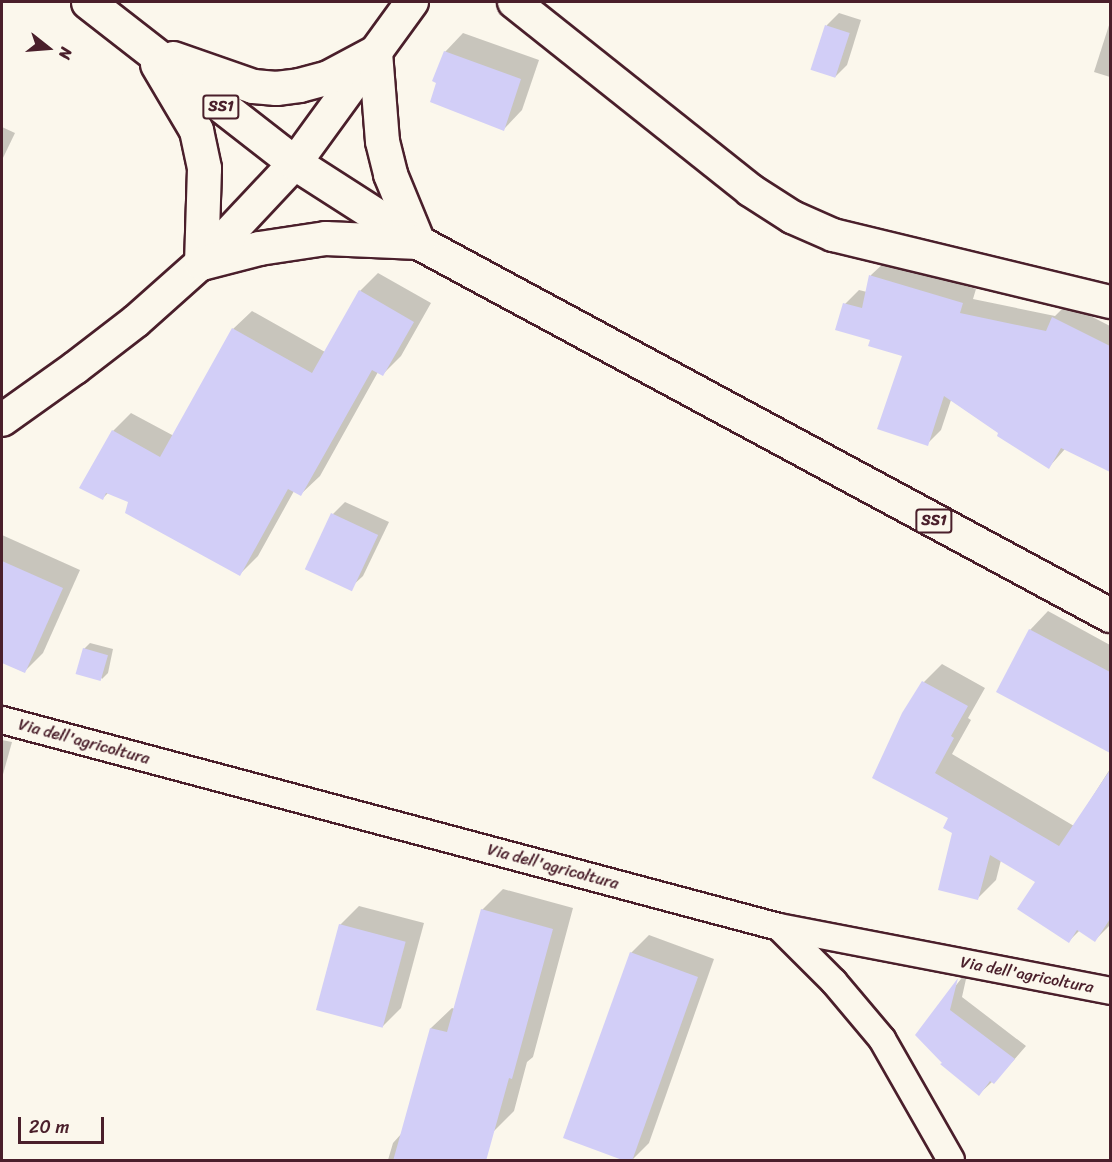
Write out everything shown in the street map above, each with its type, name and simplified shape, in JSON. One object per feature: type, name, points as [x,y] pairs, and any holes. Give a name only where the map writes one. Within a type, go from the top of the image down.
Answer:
[{"type":"main road","name":"SS1","points":[[88,2],[295,164],[418,242],[1110,615]]},
{"type":"main road","points":[[148,50],[253,86],[276,88],[299,86],[328,77],[375,52],[382,141],[390,174],[418,242],[325,238],[259,248],[201,263],[204,168],[196,130],[148,50]]},
{"type":"street","points":[[2,420],[75,369],[127,328],[201,263],[295,164],[412,2]]},
{"type":"street","points":[[514,2],[750,190],[792,217],[833,235],[1110,303]]},
{"type":"street","name":"Via dell'agricoltura","points":[[2,720],[778,927],[1110,991]]},
{"type":"street","points":[[778,927],[834,982],[882,1040],[951,1161]]},
{"type":"building","points":[[825,25],[850,33],[835,78],[810,70]]},
{"type":"building","points":[[444,51],[521,79],[504,131],[430,102],[436,83],[432,81]]},
{"type":"building","points":[[869,275],[963,303],[960,313],[1046,331],[1052,317],[1110,346],[1110,472],[1061,448],[1049,469],[997,436],[998,433],[944,396],[928,446],[877,429],[902,356],[868,346],[870,340],[835,330],[843,303],[862,308]]},
{"type":"building","points":[[359,290],[414,322],[383,376],[372,370],[301,496],[288,489],[240,576],[125,513],[128,502],[106,493],[103,500],[79,488],[112,430],[160,457],[232,328],[312,373]]},
{"type":"building","points":[[331,513],[378,535],[352,591],[305,569]]},
{"type":"building","points":[[2,561],[63,588],[25,673],[2,663]]},
{"type":"building","points":[[1029,629],[1110,672],[1110,753],[996,692]]},
{"type":"building","points":[[83,648],[108,655],[101,681],[76,674]]},
{"type":"building","points":[[922,681],[968,706],[951,736],[954,738],[935,773],[1059,846],[1110,770],[1110,919],[1095,942],[1077,930],[1069,943],[1017,909],[1035,882],[990,855],[978,900],[938,890],[952,833],[943,828],[948,818],[872,778],[902,713]]},
{"type":"building","points":[[481,909],[553,929],[512,1079],[509,1078],[486,1161],[393,1161],[430,1028],[447,1032]]},
{"type":"building","points":[[339,924],[406,942],[383,1028],[316,1010]]},
{"type":"building","points":[[630,952],[698,977],[632,1161],[625,1161],[563,1138]]},
{"type":"building","points":[[958,978],[950,1010],[1015,1059],[994,1084],[990,1081],[979,1096],[940,1064],[942,1063],[915,1035]]}]
